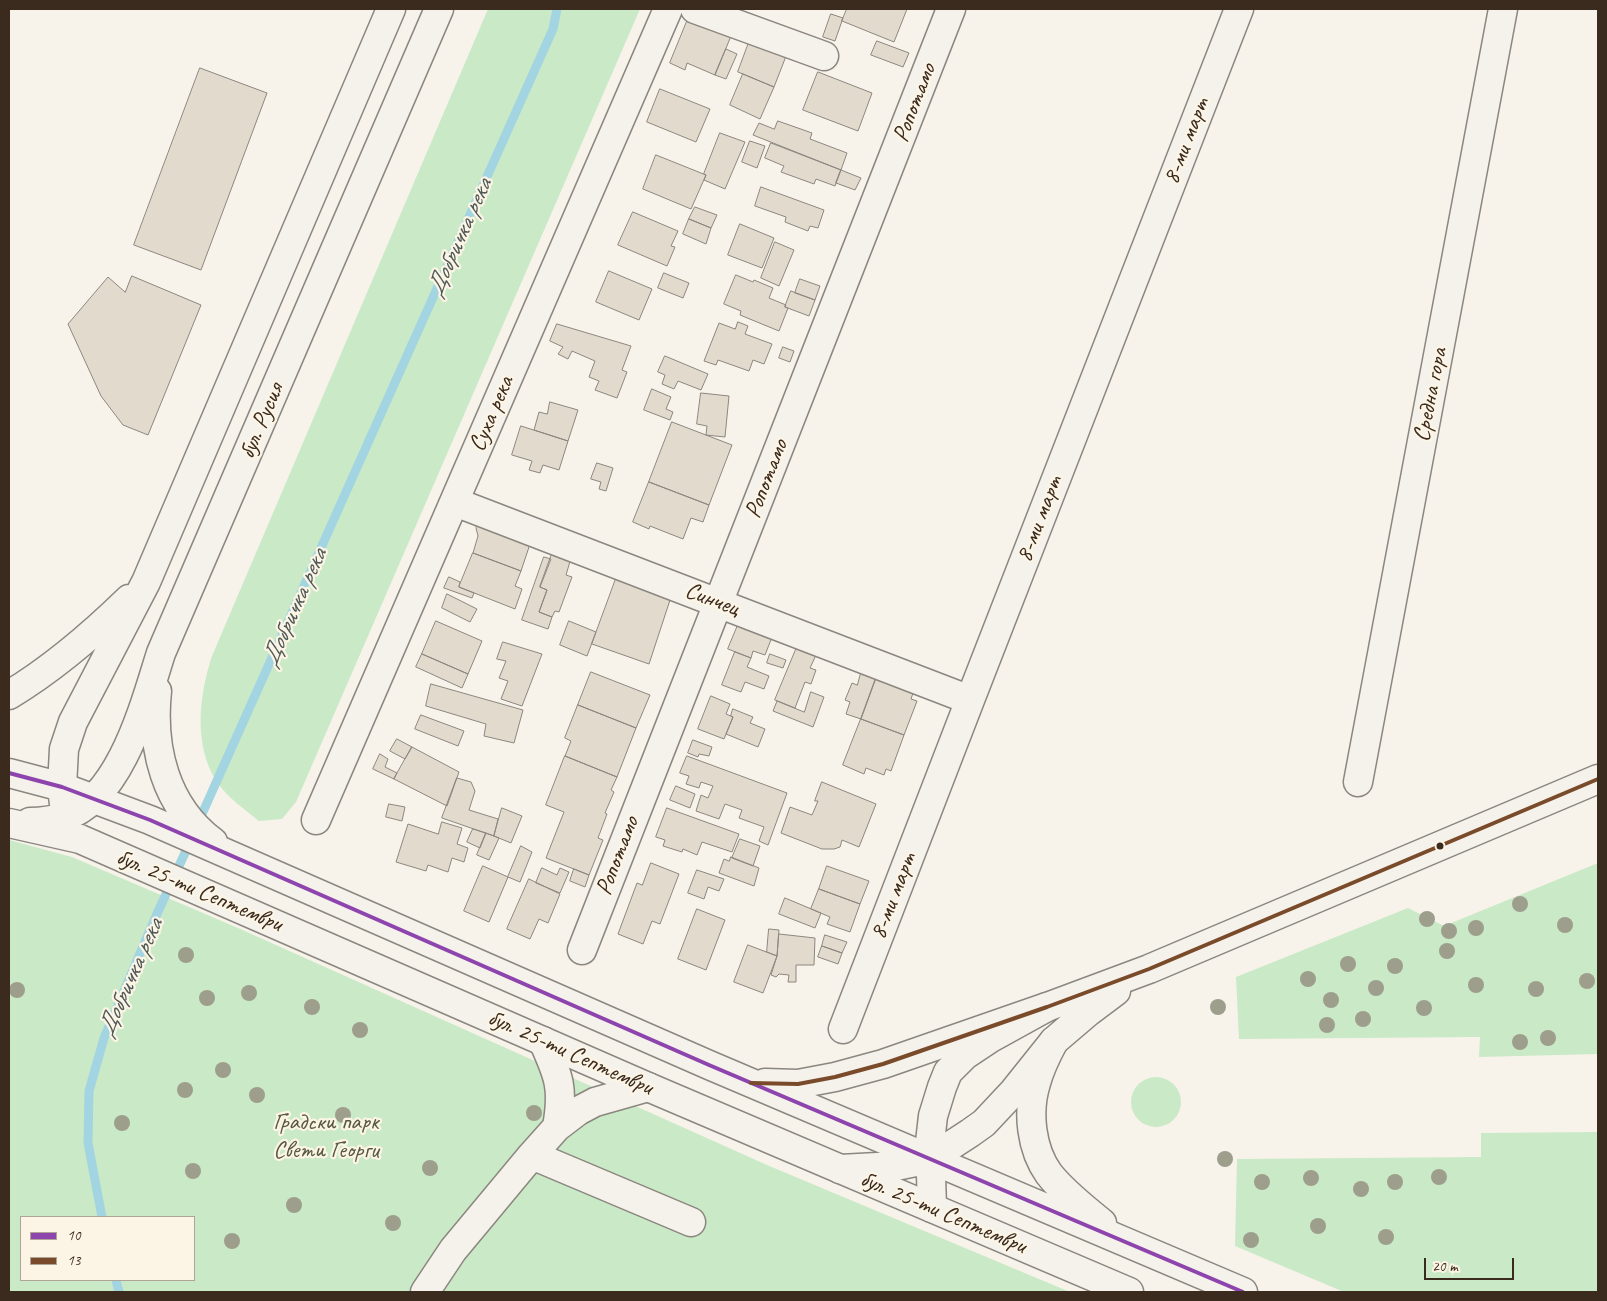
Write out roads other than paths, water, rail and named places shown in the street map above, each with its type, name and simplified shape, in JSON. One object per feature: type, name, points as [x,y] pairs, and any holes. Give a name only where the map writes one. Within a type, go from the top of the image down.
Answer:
[{"type":"street","name":"бул. Русия","points":[[80,839],[66,817],[62,787],[64,749],[73,722],[146,582],[391,9]]},
{"type":"street","name":"бул. Русия","points":[[9,822],[40,822],[66,817],[94,798],[120,765],[133,737],[161,653],[439,9]]},
{"type":"street","name":"Суха река","points":[[316,820],[668,9]]},
{"type":"street","points":[[695,9],[824,56]]},
{"type":"street","name":"Ропотамо","points":[[582,950],[952,9]]},
{"type":"street","name":"8-ми март","points":[[843,1029],[1239,9]]},
{"type":"street","name":"Средна гора","points":[[1358,782],[1503,9]]},
{"type":"street","name":"Синчец","points":[[454,502],[970,700]]},
{"type":"street","points":[[9,694],[32,681],[89,637],[146,582]]},
{"type":"street","points":[[161,653],[156,724],[158,751],[167,780],[177,805],[206,837],[232,857]]},
{"type":"street","name":"бул. 25-ти Септември","points":[[9,774],[62,787],[150,820],[751,1083],[1243,1292]]},
{"type":"street","points":[[751,1083],[798,1084],[835,1076],[892,1061],[1047,1007],[1149,969],[1598,779]]},
{"type":"street","name":"бул. 25-ти Септември","points":[[9,822],[80,839],[648,1087],[1130,1292]]},
{"type":"street","points":[[840,1169],[896,1166],[930,1159],[984,1123],[1014,1091],[1054,1040],[1109,996],[1149,969]]},
{"type":"street","points":[[932,1208],[930,1159],[933,1116],[948,1072],[965,1055],[1047,1007]]},
{"type":"street","points":[[1054,1040],[1036,1084],[1031,1108],[1033,1135],[1040,1157],[1049,1173],[1062,1189],[1125,1242]]},
{"type":"street","points":[[543,1041],[559,1078],[561,1093],[557,1127]]},
{"type":"street","points":[[425,1292],[453,1250],[557,1127],[578,1111],[595,1102],[648,1087]]},
{"type":"street","points":[[532,1155],[691,1222]]},
{"type":"waterway","name":"Добричка река","points":[[198,823],[553,29],[557,9]]},
{"type":"waterway","name":"Добричка река","points":[[102,1216],[88,1143],[89,1091],[104,1038],[190,842]]},
{"type":"waterway","name":"Добричка река","points":[[116,1281],[119,1292]]},
{"type":"park label","name":"Градски парк Свети Георги","points":[[326,1137]]}]
